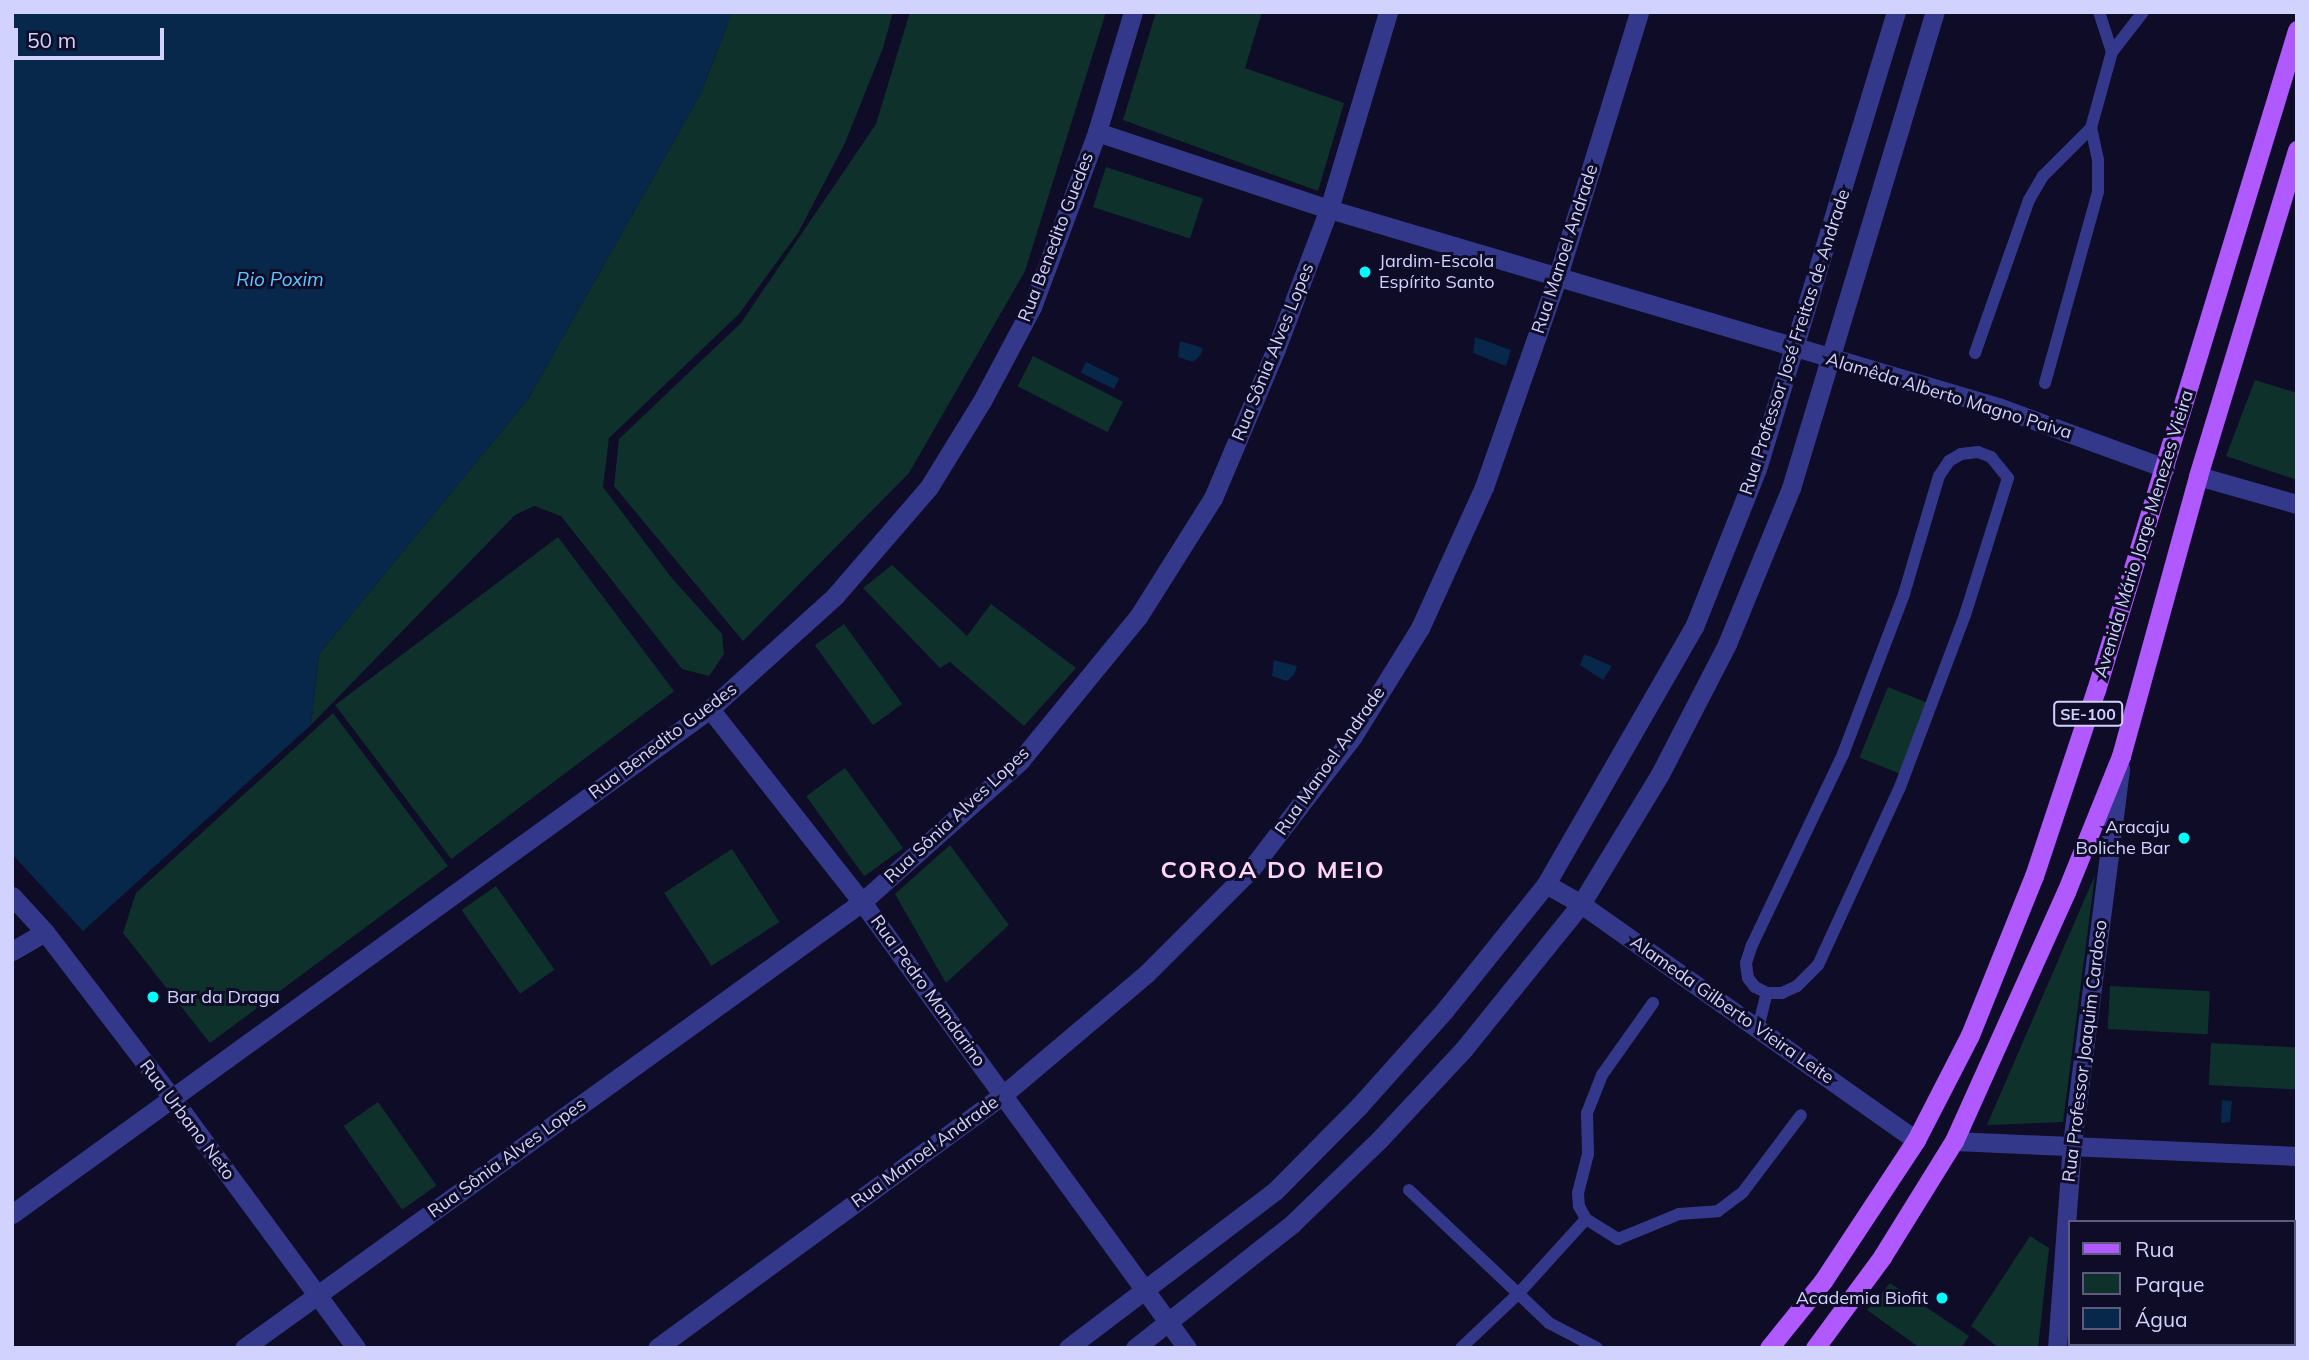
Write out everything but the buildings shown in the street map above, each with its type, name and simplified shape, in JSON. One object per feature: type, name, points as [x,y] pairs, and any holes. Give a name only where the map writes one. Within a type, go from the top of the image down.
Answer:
[{"type":"main road","name":"Avenida Mário Jorge Menezes Vieira","points":[[1769,1348],[1823,1281],[1916,1140],[1970,1035],[2034,876],[2096,690],[2222,281],[2290,80],[2297,30]]},
{"type":"main road","name":"Avenida Mário Jorge Menezes Vieira","points":[[1815,1348],[1882,1257],[1954,1141],[2030,976],[2121,755],[2198,476],[2297,150]]},
{"type":"main road","points":[[2222,281],[2238,281],[2253,292]]},
{"type":"street","name":"Rua Benedito Guedes","points":[[12,1214],[710,709],[835,596],[929,487],[982,401],[1032,307],[1097,132],[1133,12]]},
{"type":"street","name":"Rua Sônia Alves Lopes","points":[[244,1348],[863,902],[1020,761],[1138,617],[1213,498],[1276,349],[1329,209],[1388,12]]},
{"type":"street","name":"Rua Manoel Andrade","points":[[657,1348],[1004,1094],[1147,973],[1251,869],[1353,736],[1420,628],[1473,510],[1558,279],[1639,12]]},
{"type":"street","name":"Rua Professor José Freitas de Andrade","points":[[1068,1348],[1275,1191],[1350,1115],[1444,1011],[1546,884],[1693,627],[1757,469],[1896,12]]},
{"type":"street","name":"Rua Professor José Freitas de Andrade","points":[[1135,1348],[1293,1223],[1379,1140],[1463,1050],[1581,904],[1660,775],[1727,644],[1791,488],[1832,360],[1935,12]]},
{"type":"street","name":"Alamêda Alberto Magno Paiva","points":[[1097,132],[1329,209],[1558,279],[1998,407],[2165,468]]},
{"type":"street","points":[[2198,476],[2297,504]]},
{"type":"street","name":"Rua Pedro Mandarino","points":[[710,709],[863,902],[1187,1348]]},
{"type":"street","name":"Rua Professor Joaquim Cardoso","points":[[2057,1348],[2072,1144],[2121,755]]},
{"type":"street","name":"Alameda Gilberto Vieira Leite","points":[[1546,884],[1581,904],[1916,1140]]},
{"type":"street","name":"Rua Urbano Neto","points":[[12,896],[45,932],[172,1098],[356,1348]]},
{"type":"street","points":[[12,951],[45,932]]},
{"type":"street","points":[[1954,1141],[2072,1144],[2297,1156]]},
{"type":"lane","points":[[2099,12],[2112,52]]},
{"type":"lane","points":[[2045,383],[2098,192],[2098,160],[2091,128],[2112,52],[2143,12]]},
{"type":"lane","points":[[1975,353],[2029,200],[2043,176],[2091,128]]},
{"type":"lane","points":[[1978,452],[1991,457],[2008,478],[1965,615],[1900,787],[1818,965],[1797,986],[1782,993],[1767,993],[1755,987],[1748,978],[1746,963],[1843,754],[1904,594],[1939,476],[1949,461],[1961,454],[1978,452]]},
{"type":"lane","points":[[1758,1028],[1767,993]]},
{"type":"lane","points":[[1653,1003],[1602,1075],[1587,1113],[1588,1154],[1578,1193],[1579,1206],[1586,1219],[1618,1239],[1679,1213],[1718,1210],[1743,1192],[1801,1115]]},
{"type":"lane","points":[[1409,1190],[1549,1323],[1597,1348]]},
{"type":"lane","points":[[1461,1348],[1518,1294],[1586,1219]]},
{"type":"green space","points":[[732,12],[893,12],[883,48],[845,143],[798,233],[739,314],[609,438],[603,487],[671,577],[722,634],[724,654],[709,676],[682,669],[561,516],[534,506],[515,515],[311,725],[319,654],[528,399],[701,93]]},
{"type":"green space","points":[[910,12],[1106,12],[1025,271],[909,473],[743,641],[614,486],[619,439],[741,323],[876,124]]},
{"type":"green space","points":[[1156,12],[1262,12],[1245,68],[1344,103],[1318,191],[1123,120]]},
{"type":"green space","points":[[1106,167],[1203,199],[1190,238],[1093,207]]},
{"type":"green space","points":[[1033,356],[1123,402],[1108,432],[1018,386]]},
{"type":"green space","points":[[2255,380],[2297,393],[2297,480],[2226,456]]},
{"type":"green space","points":[[558,537],[674,691],[451,859],[335,705]]},
{"type":"green space","points":[[892,565],[967,636],[991,604],[1076,668],[1024,726],[950,662],[940,668],[863,588]]},
{"type":"green space","points":[[844,624],[902,704],[873,725],[815,645]]},
{"type":"green space","points":[[1888,687],[1928,703],[1899,774],[1860,757]]},
{"type":"green space","points":[[333,713],[448,866],[210,1043],[123,933],[136,893]]},
{"type":"green space","points":[[845,768],[903,848],[864,876],[806,796]]},
{"type":"green space","points":[[950,845],[1009,925],[946,983],[895,894]]},
{"type":"green space","points":[[732,849],[779,922],[711,966],[664,893]]},
{"type":"green space","points":[[2095,875],[2063,1122],[1987,1125]]},
{"type":"green space","points":[[496,886],[555,970],[520,994],[462,910]]},
{"type":"green space","points":[[2110,986],[2210,991],[2208,1034],[2108,1029]]},
{"type":"green space","points":[[2211,1043],[2297,1048],[2295,1089],[2209,1085]]},
{"type":"green space","points":[[378,1102],[437,1186],[402,1210],[344,1126]]},
{"type":"green space","points":[[2030,1236],[2049,1248],[2038,1348],[1999,1348],[1971,1326]]},
{"type":"green space","points":[[1890,1283],[1969,1336],[1961,1348],[1920,1348],[1867,1310]]},
{"type":"water","name":"Rio Poxim","points":[[12,12],[732,12],[701,93],[528,399],[319,654],[311,725],[83,931],[12,854]]},
{"type":"water","points":[[1475,337],[1511,350],[1506,366],[1473,353]]},
{"type":"water","points":[[1180,341],[1203,348],[1200,356],[1193,362],[1178,357]]},
{"type":"water","points":[[1086,362],[1119,378],[1114,389],[1081,373]]},
{"type":"water","points":[[1584,654],[1612,666],[1603,680],[1580,665]]},
{"type":"water","points":[[1274,660],[1297,666],[1294,675],[1287,681],[1272,676]]},
{"type":"water","points":[[2222,1100],[2232,1101],[2230,1122],[2221,1123]]},
{"type":"place","name":"Jardim-Escola Espírito Santo","points":[[1365,272]]},
{"type":"place","name":"Aracaju Boliche Bar","points":[[2184,838]]},
{"type":"place","name":"Bar da Draga","points":[[153,997]]},
{"type":"place","name":"Academia Biofit","points":[[1942,1298]]},
{"type":"district","name":"COROA DO MEIO","points":[[1273,870]]}]
